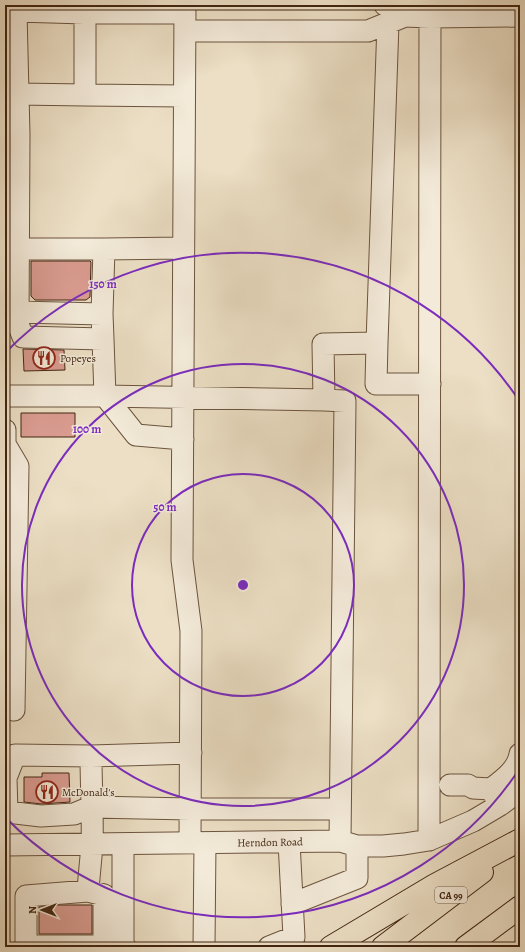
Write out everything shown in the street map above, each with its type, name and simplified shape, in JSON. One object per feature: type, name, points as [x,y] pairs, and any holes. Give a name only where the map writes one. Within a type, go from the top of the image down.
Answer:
[{"type":"highway","points":[[331,947],[435,885],[520,840]]},
{"type":"highway","name":"CA 99","points":[[383,947],[520,844]]},
{"type":"highway","points":[[466,947],[520,907]]},
{"type":"street","points":[[85,9],[85,95]]},
{"type":"street","points":[[103,339],[23,337],[18,324],[11,249],[19,143],[18,94],[10,11],[133,9],[185,17],[368,31],[393,14],[430,11],[520,16]]},
{"type":"street","points":[[429,840],[430,11]]},
{"type":"street","points":[[393,14],[376,384],[430,384]]},
{"type":"street","points":[[185,17],[182,560],[191,631],[190,809],[197,843],[204,947]]},
{"type":"street","points":[[18,94],[184,96]]},
{"type":"street","points":[[11,249],[183,248]]},
{"type":"street","points":[[104,249],[102,314],[105,396],[136,436],[183,439]]},
{"type":"street","points":[[18,312],[102,314]]},
{"type":"street","points":[[324,400],[323,344],[377,343]]},
{"type":"street","points":[[5,396],[105,396],[324,400],[344,402],[340,809],[357,878],[292,904]]},
{"type":"street","points":[[5,430],[5,444],[18,466],[11,560],[14,710],[5,707]]},
{"type":"street","points":[[191,753],[91,756],[16,755],[6,778],[7,812],[41,816],[74,814],[91,807],[190,809],[340,809]]},
{"type":"street","points":[[450,785],[468,785],[496,797],[519,759],[520,754]]},
{"type":"street","points":[[88,890],[92,844],[91,756]]},
{"type":"street","name":"Herndon Road","points":[[5,845],[289,842],[383,846],[404,844],[429,840],[473,821],[496,797],[520,790]]},
{"type":"street","points":[[270,947],[294,937],[289,842]]},
{"type":"street","points":[[122,844],[123,943],[125,947]]},
{"type":"street","points":[[88,890],[104,895],[104,947],[26,946],[26,896],[88,890]]},
{"type":"building","points":[[31,261],[90,261],[90,297],[86,300],[35,300],[31,296]]},
{"type":"building","name":"Popeyes","points":[[23,349],[64,350],[65,370],[24,371]]},
{"type":"building","points":[[21,413],[75,413],[75,437],[21,437]]},
{"type":"building","name":"McDonald's","points":[[42,773],[69,773],[70,802],[41,804],[24,802],[24,777],[42,777]]},
{"type":"building","points":[[58,905],[92,905],[92,934],[39,934],[39,907]]},
{"type":"place","name":"Popeyes","points":[[44,358]]},
{"type":"place","name":"McDonald's","points":[[47,792]]}]
